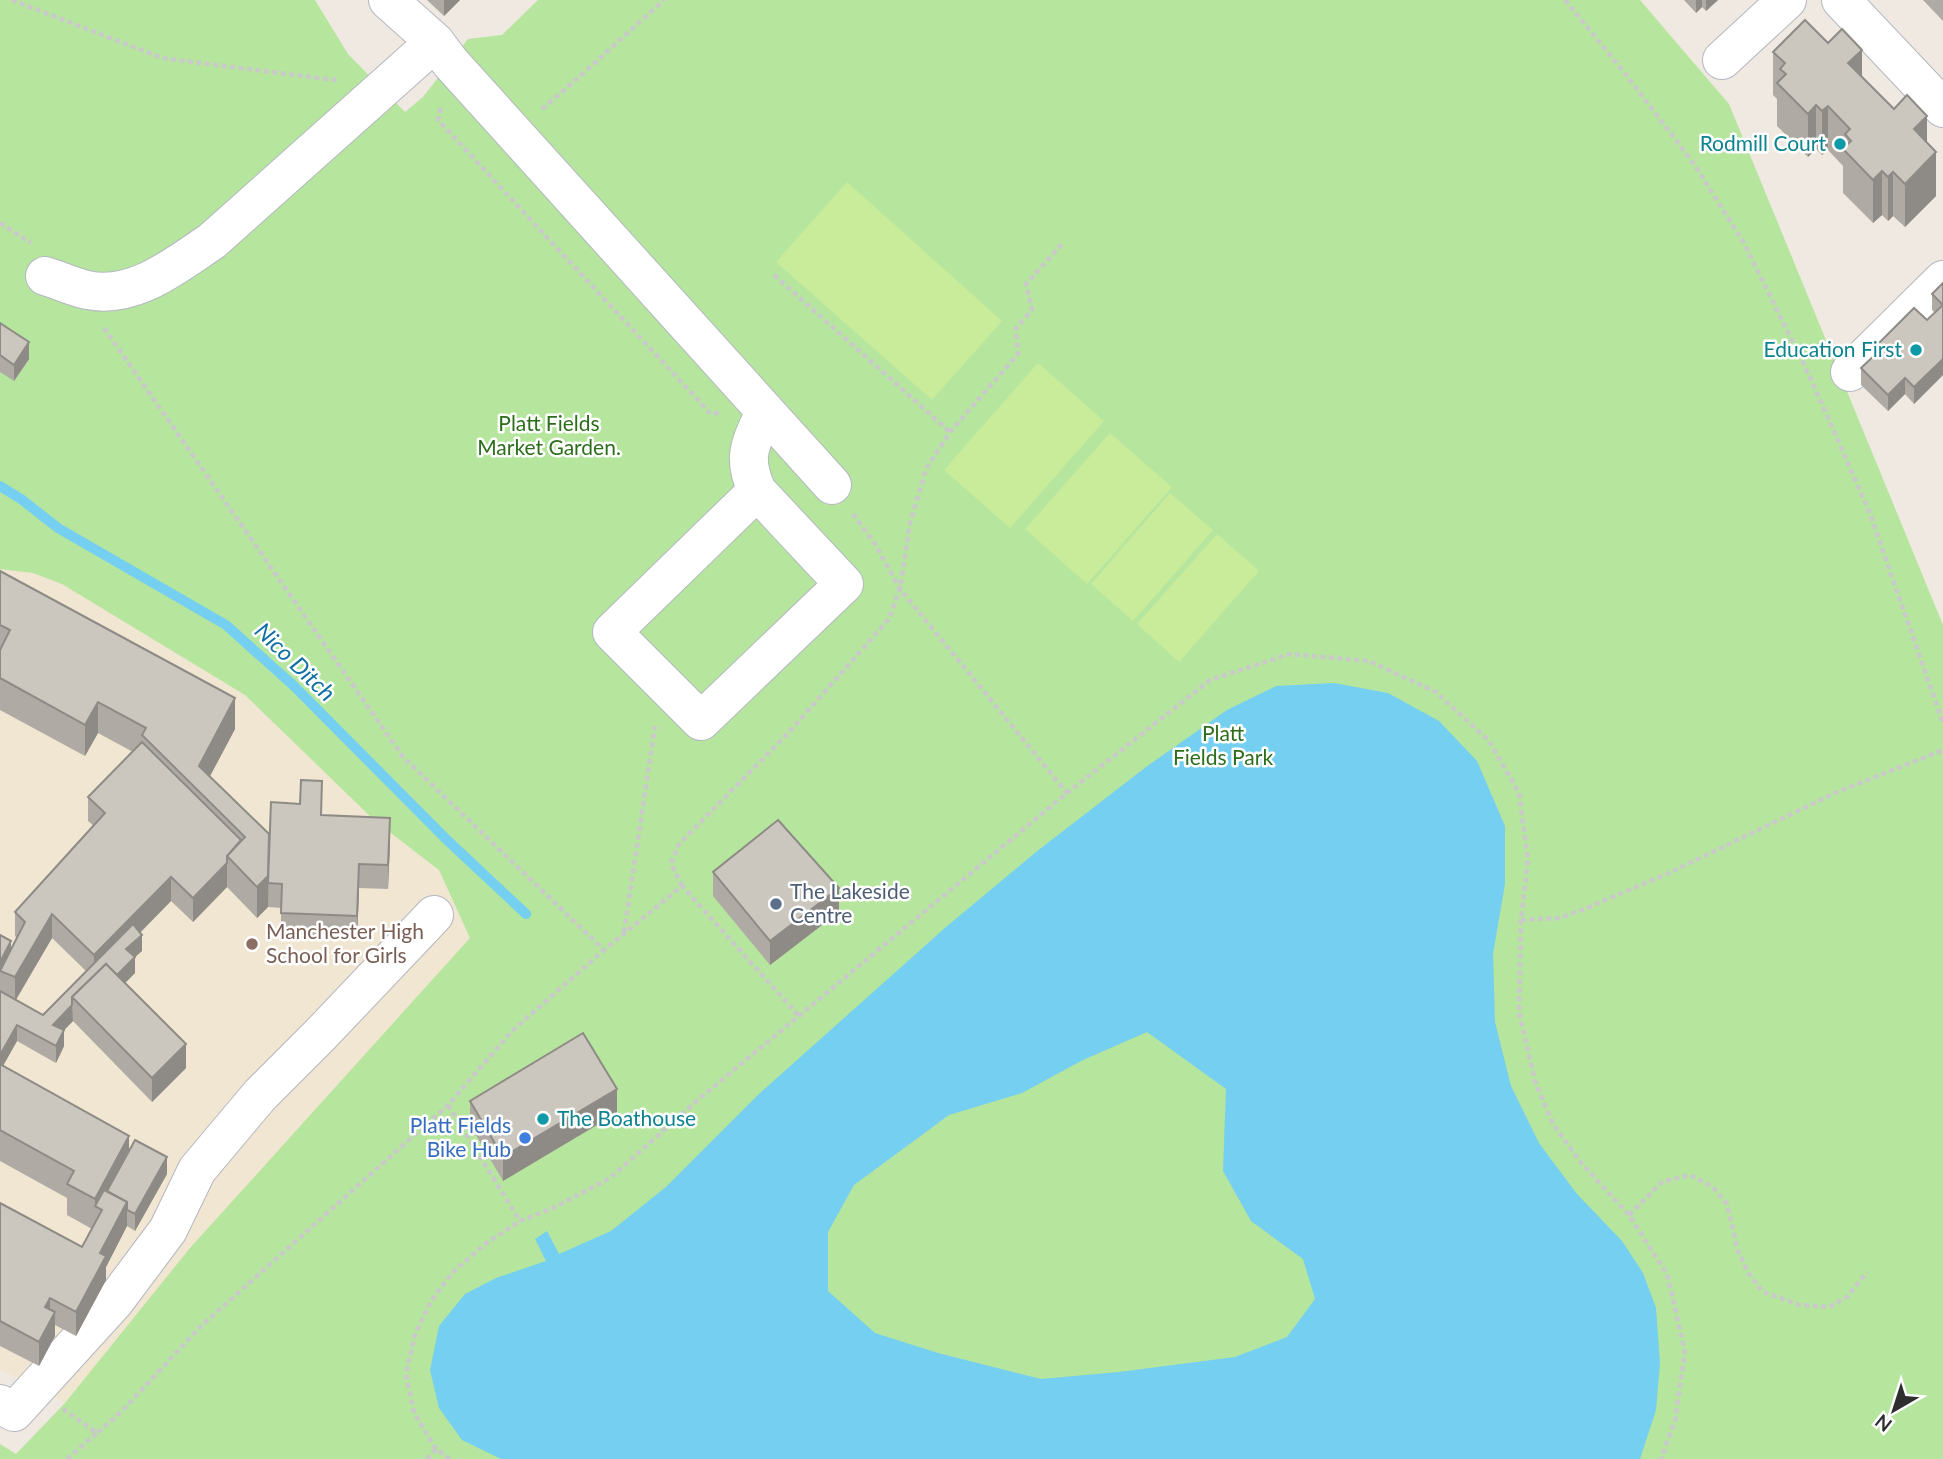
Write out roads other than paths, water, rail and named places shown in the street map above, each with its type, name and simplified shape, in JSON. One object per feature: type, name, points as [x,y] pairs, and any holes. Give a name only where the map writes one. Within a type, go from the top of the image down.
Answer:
[{"type":"street","points":[[388,0],[443,52],[832,485]]},
{"type":"street","points":[[1722,60],[1787,0]]},
{"type":"street","points":[[1841,0],[1943,108]]},
{"type":"street","points":[[51,269],[88,290],[114,292],[143,284],[212,241],[443,52]]},
{"type":"street","points":[[1850,372],[1943,280]]},
{"type":"street","points":[[757,491],[612,632],[701,721],[844,584],[757,491],[748,472],[748,452],[765,411]]},
{"type":"street","points":[[7,1408],[115,1301],[168,1230],[197,1170],[260,1095],[433,915]]},
{"type":"water","points":[[1334,683],[1388,693],[1439,721],[1477,761],[1505,826],[1505,884],[1493,954],[1495,1022],[1511,1086],[1539,1143],[1577,1194],[1622,1241],[1643,1273],[1656,1308],[1660,1363],[1656,1410],[1640,1459],[501,1459],[462,1440],[439,1408],[430,1370],[439,1326],[465,1294],[496,1278],[546,1261],[535,1239],[547,1231],[559,1254],[611,1231],[666,1187],[760,1093],[946,927],[1036,852],[1146,767],[1227,710],[1276,686]],"holes":[[[1147,1032],[1226,1089],[1223,1171],[1251,1221],[1303,1259],[1315,1299],[1287,1337],[1235,1357],[1041,1379],[938,1353],[875,1333],[828,1291],[828,1232],[854,1185],[949,1115],[1022,1093],[1083,1060]]]},
{"type":"waterway","name":"Nico Ditch","points":[[0,486],[58,528],[226,625],[294,686],[446,839],[526,914]]},
{"type":"place","name":"Rodmill Court","points":[[1840,144]]},
{"type":"place","name":"Education First","points":[[1916,350]]},
{"type":"place","name":"The Lakeside Centre","points":[[776,904]]},
{"type":"place","name":"Manchester High School for Girls","points":[[252,944]]},
{"type":"place","name":"The Boathouse","points":[[543,1119]]},
{"type":"place","name":"Platt Fields Bike Hub","points":[[525,1138]]},
{"type":"park label","name":"Platt Fields Market Garden.","points":[[549,436]]},
{"type":"park label","name":"Platt Fields Park","points":[[1223,746]]}]
